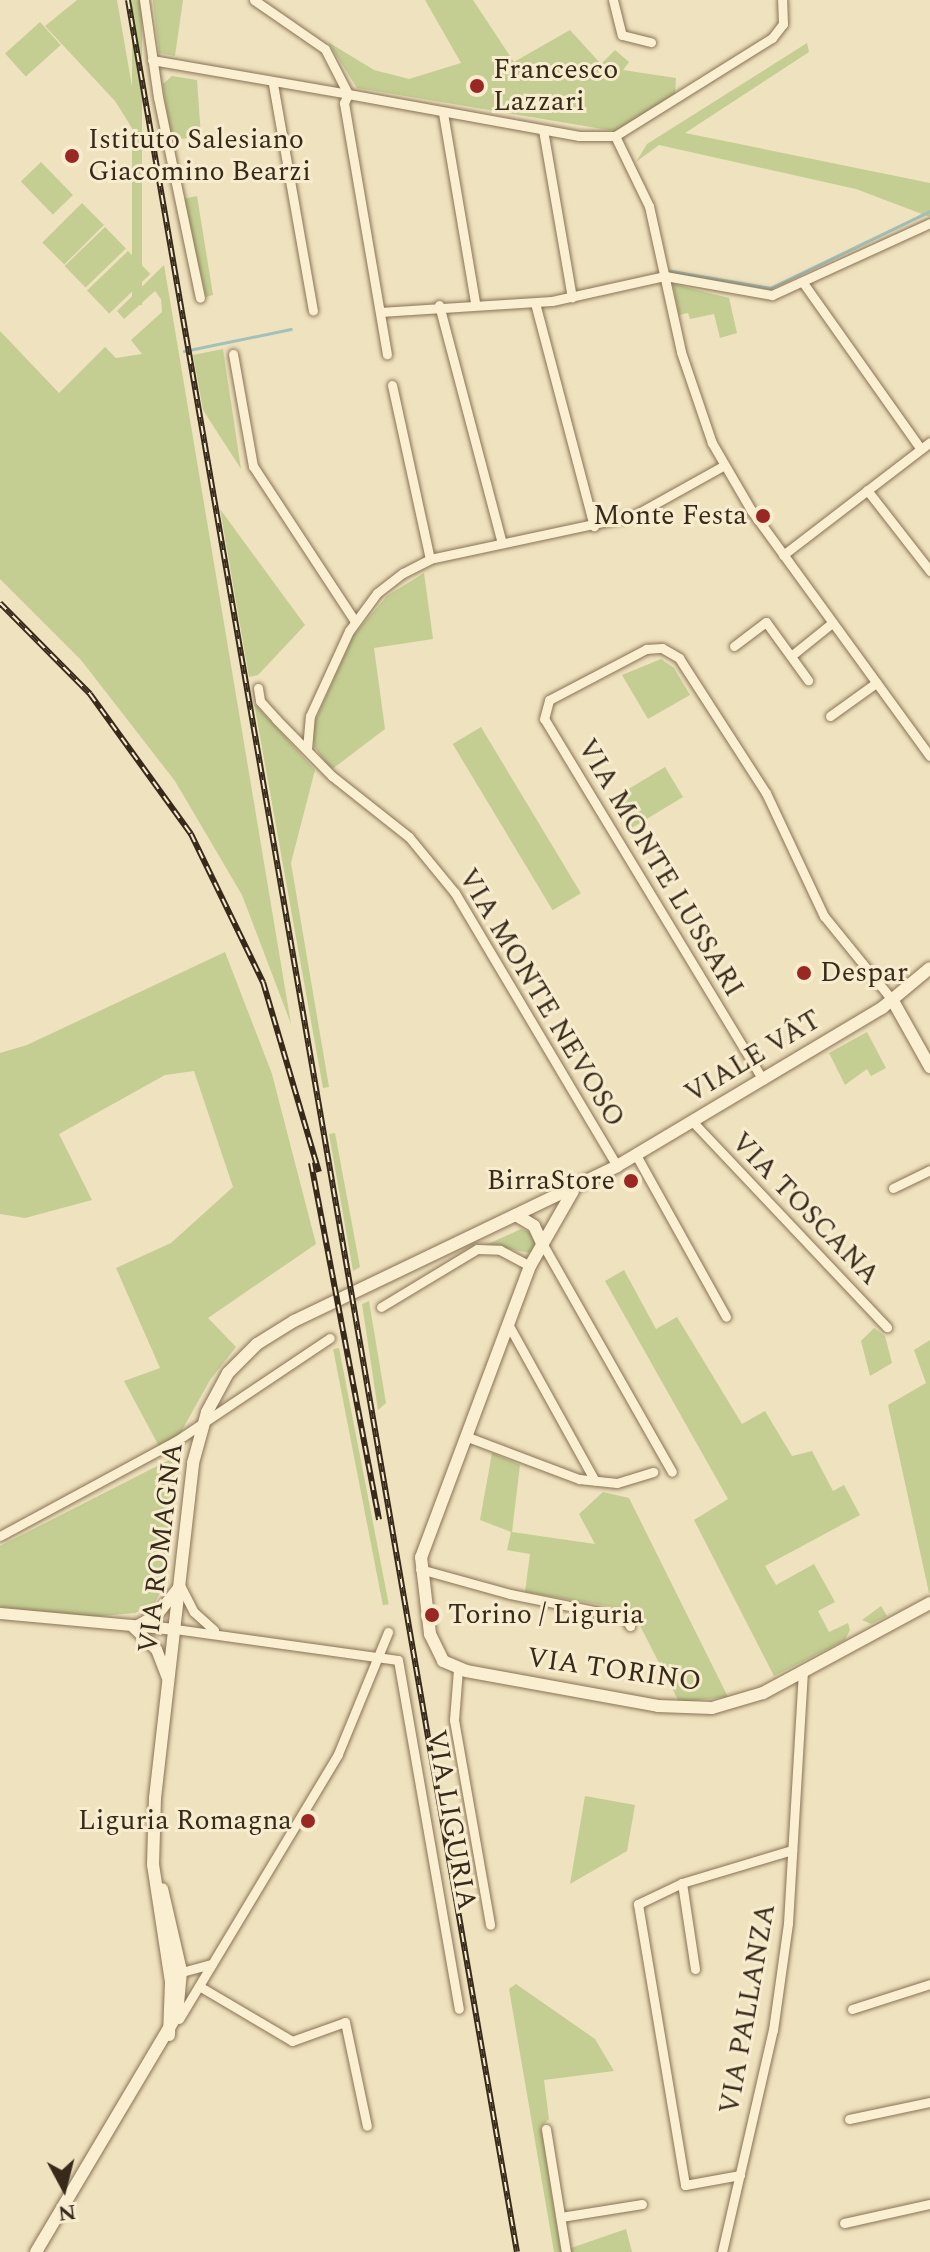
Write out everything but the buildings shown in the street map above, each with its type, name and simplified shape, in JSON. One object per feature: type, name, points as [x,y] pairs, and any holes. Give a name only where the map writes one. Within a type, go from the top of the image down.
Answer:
[{"type":"main road","name":"VIALE VÂT","points":[[573,1191],[893,1001],[927,973]]},
{"type":"main road","points":[[893,1001],[930,1067]]},
{"type":"main road","points":[[458,1669],[443,1661],[432,1642],[419,1569],[465,1436],[530,1266],[573,1191]]},
{"type":"main road","name":"VIA ROMAGNA","points":[[179,1994],[153,1874],[154,1839],[189,1487],[202,1423],[228,1373],[271,1334],[516,1215],[573,1191]]},
{"type":"main road","points":[[516,1215],[534,1226],[542,1243]]},
{"type":"main road","name":"VIA TORINO","points":[[458,1669],[685,1709],[737,1703],[803,1672],[930,1603]]},
{"type":"main road","name":"VIA ROMAGNA","points":[[36,2252],[169,2035],[181,1971],[154,1839]]},
{"type":"street","points":[[144,0],[152,60],[200,298]]},
{"type":"street","points":[[254,0],[325,49],[348,94]]},
{"type":"street","points":[[613,0],[622,35],[651,42]]},
{"type":"street","points":[[152,60],[543,130],[615,136],[772,38],[782,27],[782,0]]},
{"type":"street","points":[[273,84],[313,311]]},
{"type":"street","points":[[348,94],[344,103],[387,354]]},
{"type":"street","points":[[443,113],[475,303]]},
{"type":"street","points":[[543,130],[572,298]]},
{"type":"street","points":[[615,136],[643,186],[694,399],[723,466],[783,555],[930,756]]},
{"type":"street","points":[[380,312],[439,305],[535,303],[572,298],[665,276],[761,296],[804,284],[930,223]]},
{"type":"street","points":[[804,284],[921,449]]},
{"type":"street","points":[[535,303],[594,526]]},
{"type":"street","points":[[439,305],[502,543]]},
{"type":"street","points":[[233,354],[253,466],[355,621]]},
{"type":"street","points":[[392,385],[430,559]]},
{"type":"street","points":[[783,555],[930,442]]},
{"type":"street","points":[[308,750],[310,716],[355,621],[377,593],[430,559],[635,515],[723,466]]},
{"type":"street","points":[[867,490],[930,571]]},
{"type":"street","points":[[734,646],[766,622],[808,680]]},
{"type":"street","points":[[791,656],[832,623]]},
{"type":"street","name":"VIA MONTE LUSSARI","points":[[763,1080],[544,719],[546,703],[646,649],[662,648],[679,658],[766,793],[824,916],[893,1001]]},
{"type":"street","points":[[830,716],[876,683]]},
{"type":"street","name":"VIA MONTE NEVOSO","points":[[258,688],[260,701],[308,750],[409,837],[455,893],[617,1166]]},
{"type":"street","name":"VIA TOSCANA","points":[[692,1121],[887,1327]]},
{"type":"street","points":[[636,1155],[726,1317]]},
{"type":"street","points":[[893,1188],[930,1170]]},
{"type":"street","points":[[542,1243],[672,1472]]},
{"type":"street","points":[[381,1307],[477,1249],[500,1250],[530,1266]]},
{"type":"street","points":[[508,1324],[595,1481]]},
{"type":"street","points":[[0,1536],[116,1477],[330,1338]]},
{"type":"street","points":[[465,1436],[559,1474],[595,1481],[629,1482],[653,1472]]},
{"type":"street","points":[[419,1569],[523,1598],[624,1617],[630,1626]]},
{"type":"street","points":[[133,1626],[157,1614],[180,1585],[200,1620],[217,1632]]},
{"type":"street","points":[[0,1613],[217,1632],[379,1655]]},
{"type":"street","points":[[133,1626],[156,1649],[169,1686]]},
{"type":"street","points":[[212,1964],[181,1971],[179,1994],[199,1986],[338,1754],[388,1632]]},
{"type":"street","name":"VIA LIGURIA","points":[[379,1655],[398,1660],[459,2009]]},
{"type":"street","points":[[458,1669],[454,1720],[490,1925]]},
{"type":"street","name":"VIA PALLANZA","points":[[722,2252],[773,2030],[792,1850],[803,1672]]},
{"type":"street","name":"VIA PALLANZA","points":[[740,2175],[685,2185],[638,1904],[682,1883],[792,1850]]},
{"type":"street","points":[[682,1883],[695,1969]]},
{"type":"street","points":[[852,2009],[930,1984]]},
{"type":"street","points":[[199,1986],[292,2041],[345,2022],[367,2126]]},
{"type":"street","points":[[849,2119],[930,2102]]},
{"type":"street","points":[[546,2129],[566,2252]]},
{"type":"street","points":[[561,2217],[642,2204]]},
{"type":"street","points":[[844,2223],[930,2204]]},
{"type":"green space","points":[[77,0],[117,0],[142,144],[115,101],[45,26]]},
{"type":"green space","points":[[132,0],[142,0],[142,305],[132,305]]},
{"type":"green space","points":[[153,0],[183,0],[175,56],[159,53]]},
{"type":"green space","points":[[425,0],[473,0],[514,62],[570,30],[601,64],[615,50],[629,62],[623,70],[676,78],[675,94],[615,131],[357,88],[328,42],[374,70],[409,79],[461,63]]},
{"type":"green space","points":[[40,22],[61,45],[26,76],[5,53]]},
{"type":"green space","points":[[807,43],[809,52],[685,133],[930,183],[930,217],[856,189],[659,145],[636,162],[647,144]]},
{"type":"green space","points":[[172,76],[197,80],[201,136],[181,139],[170,134],[163,84]]},
{"type":"green space","points":[[41,162],[73,195],[53,215],[21,181]]},
{"type":"green space","points":[[197,196],[213,295],[206,297],[183,199]]},
{"type":"green space","points":[[82,203],[104,225],[64,265],[42,243]]},
{"type":"green space","points":[[105,227],[126,249],[86,287],[65,266]]},
{"type":"green space","points":[[128,251],[150,274],[109,314],[87,291]]},
{"type":"green space","points":[[164,265],[291,1024],[242,895],[175,781],[81,660],[0,579],[0,331],[59,393],[105,347],[116,358],[142,354],[131,340],[162,312],[161,299],[155,291],[124,319],[117,311]]},
{"type":"green space","points":[[673,284],[729,298],[737,333],[720,338],[714,314],[690,319],[688,313],[679,315]]},
{"type":"green space","points":[[223,349],[241,469],[203,410],[193,355]]},
{"type":"green space","points":[[220,509],[305,625],[258,675],[249,677]]},
{"type":"green space","points":[[424,573],[433,639],[374,648],[385,729],[331,770],[314,746],[312,728],[353,636],[387,596]]},
{"type":"green space","points":[[661,659],[674,668],[690,695],[648,719],[622,675]]},
{"type":"green space","points":[[254,703],[315,770],[291,863],[329,1087],[323,1088]]},
{"type":"green space","points":[[481,727],[581,893],[553,910],[453,744]]},
{"type":"green space","points":[[665,767],[683,797],[632,827],[614,797]]},
{"type":"green space","points":[[225,952],[272,1074],[316,1244],[208,1318],[236,1347],[210,1380],[176,1441],[161,1450],[124,1381],[160,1368],[116,1268],[171,1243],[233,1187],[194,1071],[165,1075],[59,1134],[92,1200],[25,1218],[0,1214],[0,1053],[27,1045]]},
{"type":"green space","points":[[867,1032],[886,1068],[871,1076],[867,1069],[845,1085],[829,1053]]},
{"type":"green space","points":[[335,1133],[360,1267],[353,1271],[329,1134]]},
{"type":"green space","points":[[521,1229],[531,1233],[537,1244],[531,1253],[486,1245]]},
{"type":"green space","points":[[624,1270],[656,1329],[677,1317],[742,1424],[765,1411],[792,1456],[812,1451],[833,1491],[844,1485],[860,1515],[765,1566],[776,1585],[814,1564],[835,1602],[818,1611],[829,1632],[848,1623],[850,1630],[845,1640],[774,1676],[694,1520],[728,1499],[605,1281]]},
{"type":"green space","points":[[369,1301],[386,1403],[378,1410],[362,1304]]},
{"type":"green space","points":[[874,1328],[885,1336],[892,1363],[870,1376],[861,1341]]},
{"type":"green space","points":[[930,1340],[929,1593],[888,1405],[926,1383],[914,1350]]},
{"type":"green space","points":[[339,1348],[389,1604],[383,1605],[333,1349]]},
{"type":"green space","points":[[492,1453],[520,1465],[512,1532],[595,1544],[579,1514],[603,1492],[629,1498],[728,1697],[679,1702],[632,1610],[525,1592],[530,1554],[507,1550],[511,1532],[480,1520]]},
{"type":"green space","points":[[171,1459],[175,1473],[164,1584],[155,1603],[135,1613],[90,1617],[0,1607],[0,1546]]},
{"type":"green space","points":[[881,1606],[887,1616],[871,1624],[862,1620]]},
{"type":"green space","points":[[585,1796],[635,1805],[627,1851],[570,1884]]},
{"type":"green space","points":[[516,1984],[595,2039],[614,2071],[544,2080],[549,2119],[541,2127],[561,2252],[554,2252],[509,1989]]},
{"type":"green space","points":[[626,2229],[632,2252],[571,2252],[571,2248]]},
{"type":"waterway","points":[[671,271],[770,288],[930,211]]},
{"type":"waterway","points":[[184,351],[291,329]]},
{"type":"railway","points":[[128,0],[517,2252]]},
{"type":"railway","points":[[0,603],[90,694],[191,834],[263,982],[319,1172]]},
{"type":"railway","points":[[311,1163],[379,1520]]},
{"type":"place","name":"Francesco Lazzari","points":[[477,86]]},
{"type":"place","name":"Istituto Salesiano Giacomino Bearzi","points":[[72,156]]},
{"type":"place","name":"Monte Festa","points":[[763,516]]},
{"type":"place","name":"Despar","points":[[804,973]]},
{"type":"place","name":"BirraStore","points":[[631,1181]]},
{"type":"place","name":"Torino / Liguria","points":[[432,1615]]},
{"type":"place","name":"Liguria Romagna","points":[[308,1821]]}]
